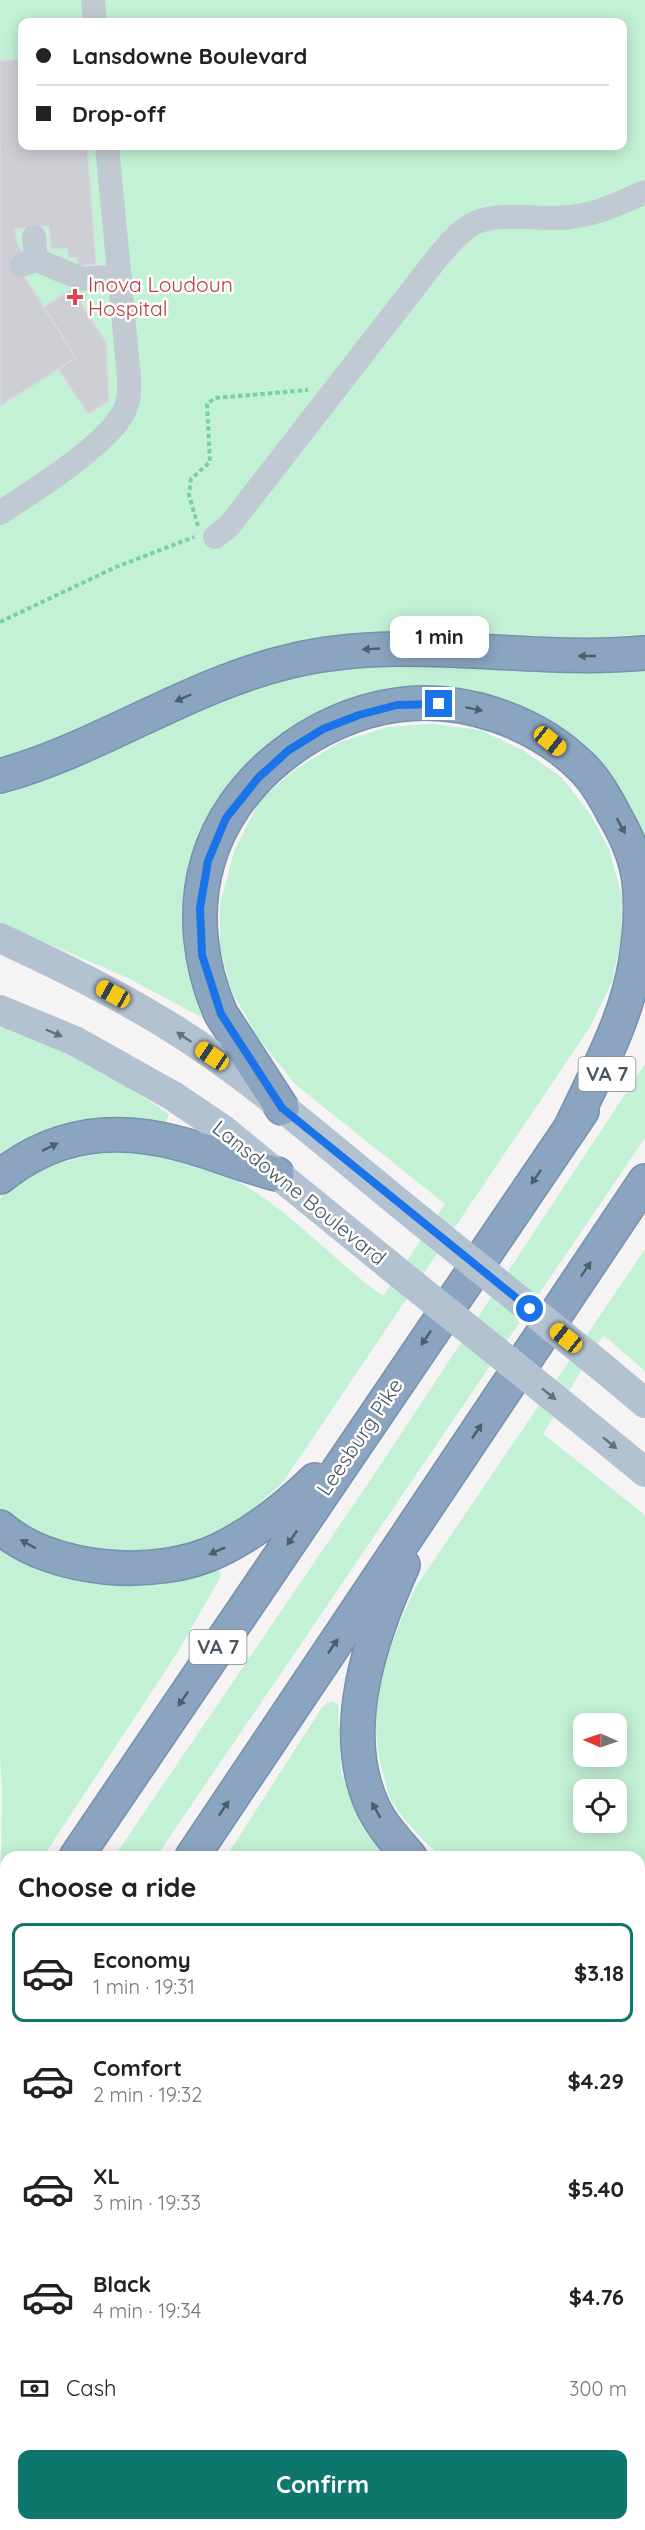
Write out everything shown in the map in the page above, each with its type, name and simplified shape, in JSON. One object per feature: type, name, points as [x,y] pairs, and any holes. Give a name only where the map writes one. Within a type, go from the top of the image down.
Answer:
[{"type":"highway","points":[[0,776],[62,754],[224,680],[270,666],[321,655],[396,648],[563,656],[613,656],[645,653]]},
{"type":"highway","points":[[282,1108],[221,1014],[215,999],[202,955],[200,908],[208,861],[226,818],[258,778],[289,750],[323,729],[359,715],[397,705],[439,704],[476,709],[514,721],[550,741],[583,768],[606,798],[628,839],[639,879],[640,916],[636,961],[626,1002],[570,1129]]},
{"type":"highway","name":"Leesburg Pike","points":[[80,1851],[645,1018]]},
{"type":"highway","points":[[0,1176],[17,1163],[62,1141],[100,1135],[137,1135],[181,1144],[245,1166],[277,1174]]},
{"type":"highway","points":[[196,1851],[642,1188]]},
{"type":"highway","points":[[0,1527],[43,1553],[80,1563],[123,1569],[164,1566],[197,1558],[217,1551],[253,1532],[286,1507],[360,1437]]},
{"type":"highway","points":[[405,1851],[391,1835],[372,1805],[361,1770],[358,1737],[361,1695],[380,1622],[402,1569],[445,1479]]},
{"type":"main road","points":[[0,938],[72,972],[154,1017],[239,1075],[645,1403]]},
{"type":"main road","name":"Lansdowne Boulevard","points":[[0,1010],[75,1041],[173,1096],[222,1129],[645,1472]]},
{"type":"street","points":[[93,0],[95,18]]},
{"type":"street","points":[[1,510],[101,442],[118,423],[126,407],[129,377],[107,150]]},
{"type":"street","points":[[215,537],[229,526],[438,257],[472,224],[491,218],[549,219],[591,214],[645,192]]},
{"type":"street","points":[[31,254],[82,279],[120,276]]},
{"type":"path","points":[[0,622],[116,567],[197,536],[198,529],[189,495],[191,479],[210,462],[206,411],[210,401],[215,398],[313,389]]},
{"type":"green space","points":[[0,0],[645,0],[645,645],[271,650],[212,668],[161,690],[103,720],[0,761]]},
{"type":"green space","points":[[645,660],[645,863],[574,746],[376,695],[211,826],[210,1022],[128,978],[0,923],[0,791],[241,688],[308,672],[370,663]]},
{"type":"green space","points":[[432,724],[480,730],[524,751],[561,777],[589,812],[609,849],[622,896],[621,939],[612,982],[590,1027],[283,1482],[247,1515],[221,1532],[195,1543],[140,1556],[72,1548],[19,1524],[0,1510],[0,1198],[28,1178],[58,1164],[89,1156],[122,1152],[154,1154],[186,1161],[217,1172],[265,1199],[383,1296],[445,1204],[296,1085],[259,1039],[231,990],[220,948],[220,904],[234,851],[260,800],[296,769],[338,743],[387,727]]},
{"type":"green space","points":[[0,1024],[85,1059],[169,1114],[165,1124],[0,1160]]},
{"type":"green space","points":[[645,1064],[645,1138],[160,1851],[118,1851],[373,1476]]},
{"type":"green space","points":[[645,1249],[645,1371],[603,1335],[543,1434],[645,1515],[645,1851],[436,1851],[398,1811],[391,1800],[383,1773],[376,1724],[382,1678],[388,1656],[415,1588]]},
{"type":"green space","points":[[0,1543],[65,1576],[95,1582],[158,1585],[221,1570],[220,1578],[177,1653],[47,1851],[1,1851]]},
{"type":"green space","points":[[332,1701],[338,1705],[341,1771],[360,1823],[381,1851],[230,1851],[323,1706]]},
{"type":"building","points":[[18,59],[18,150],[87,150],[96,264],[78,266],[77,257],[69,258],[67,248],[51,249],[49,226],[15,229],[17,243],[25,255],[15,262],[76,358],[0,406],[0,61]]},
{"type":"building","points":[[72,289],[106,342],[109,401],[88,414],[58,369],[76,358],[44,307]]},
{"type":"place","name":"Inova Loudoun Hospital","points":[[75,297]]},
{"type":"route","points":[[439,704],[397,705],[359,715],[323,729],[289,750],[258,778],[226,818],[208,861],[200,908],[202,955],[221,1014],[282,1108],[530,1309]]}]
